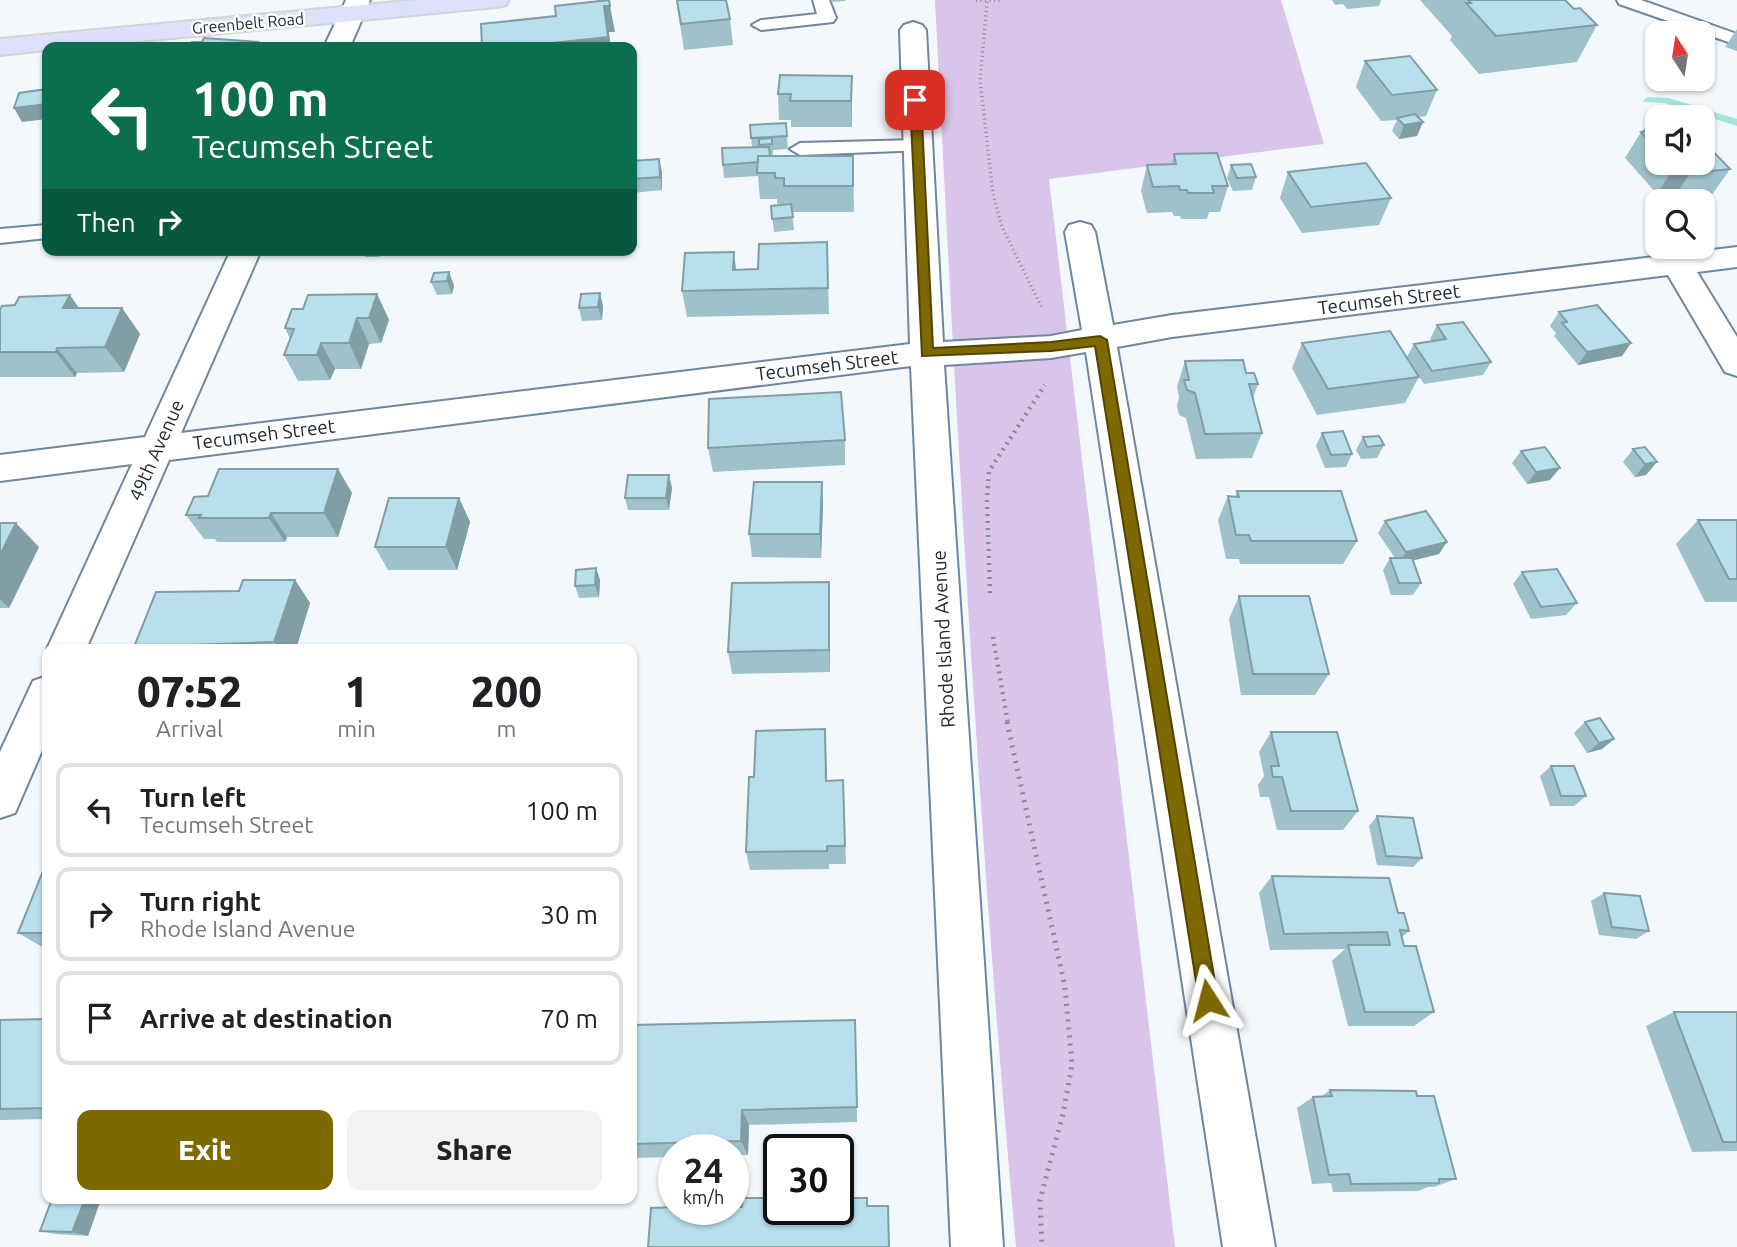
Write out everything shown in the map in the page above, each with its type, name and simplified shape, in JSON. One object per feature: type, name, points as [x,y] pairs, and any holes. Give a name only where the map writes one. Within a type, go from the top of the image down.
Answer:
[{"type":"main road","name":"Greenbelt Road","points":[[43,42],[355,6],[497,0]]},
{"type":"main road","name":"Greenbelt Road","points":[[0,47],[42,42]]},
{"type":"street","points":[[339,42],[355,6]]},
{"type":"street","name":"Rhode Island Avenue","points":[[913,30],[927,353],[977,1247]]},
{"type":"street","points":[[1080,232],[1249,1247]]},
{"type":"street","name":"49th Avenue","points":[[69,644],[243,256]]},
{"type":"street","name":"Tecumseh Street","points":[[0,468],[927,353],[1051,346],[1172,326],[1737,257]]},
{"type":"street","points":[[1677,264],[1737,364]]},
{"type":"street","points":[[0,799],[42,704]]},
{"type":"lane","points":[[761,25],[827,18],[821,0]]},
{"type":"lane","points":[[1611,0],[1651,21]]},
{"type":"lane","points":[[1625,0],[1737,40]]},
{"type":"lane","points":[[1715,49],[1737,57]]},
{"type":"lane","points":[[800,149],[917,146]]},
{"type":"lane","points":[[0,236],[42,232]]},
{"type":"path","points":[[976,0],[1001,0]]},
{"type":"path","points":[[987,2],[980,80],[993,194],[1002,227],[1037,293],[1051,346],[1047,379],[1040,394],[1006,440],[989,471],[986,501],[990,596]]},
{"type":"path","points":[[993,635],[1010,738],[1065,988],[1072,1065],[1063,1114],[1040,1200],[1042,1247]]},
{"type":"shaded area","points":[[935,0],[1281,0],[1324,144],[1049,179],[1175,1247],[1016,1247],[979,780]]},
{"type":"building","points":[[609,0],[610,6],[604,6],[608,37],[562,42],[482,42],[481,24],[556,16],[555,6]]},
{"type":"building","points":[[677,0],[726,0],[730,19],[681,24]]},
{"type":"building","points":[[1468,0],[1565,0],[1574,9],[1580,8],[1597,25],[1496,36],[1466,3],[1471,3]]},
{"type":"building","points":[[204,38],[258,42],[202,42]]},
{"type":"building","points":[[1410,56],[1437,90],[1392,95],[1365,61]]},
{"type":"building","points":[[780,75],[852,76],[851,101],[790,101],[791,94],[778,94]]},
{"type":"building","points":[[42,90],[42,105],[14,108],[19,93]]},
{"type":"building","points":[[1415,114],[1423,122],[1404,125],[1397,118]]},
{"type":"building","points":[[786,123],[787,136],[751,138],[750,125]]},
{"type":"building","points":[[772,138],[772,144],[759,145],[759,139]]},
{"type":"building","points":[[769,147],[770,156],[758,156],[758,162],[723,165],[722,148]]},
{"type":"building","points":[[1217,153],[1228,186],[1212,186],[1214,193],[1188,193],[1187,190],[1180,190],[1179,186],[1153,187],[1147,165],[1176,164],[1174,154]]},
{"type":"building","points":[[1715,153],[1730,169],[1715,171]]},
{"type":"building","points":[[758,156],[853,156],[853,186],[784,186],[784,178],[775,178],[775,173],[757,173]]},
{"type":"building","points":[[659,159],[660,177],[637,179],[637,161]]},
{"type":"building","points":[[1366,163],[1391,198],[1311,207],[1288,172]]},
{"type":"building","points":[[1251,164],[1256,177],[1237,178],[1231,165]]},
{"type":"building","points":[[791,204],[793,217],[772,219],[771,206]]},
{"type":"building","points":[[827,242],[828,288],[682,291],[685,253],[734,252],[733,270],[758,269],[759,244]]},
{"type":"building","points":[[449,272],[447,281],[431,282],[434,273]]},
{"type":"building","points":[[600,293],[598,307],[579,308],[581,294]]},
{"type":"building","points":[[377,294],[369,318],[357,318],[349,343],[321,343],[317,355],[284,355],[294,329],[285,328],[292,309],[303,309],[308,295]]},
{"type":"building","points":[[70,295],[63,308],[122,308],[105,347],[57,348],[56,352],[0,352],[2,306],[15,305],[19,297]]},
{"type":"building","points":[[1597,305],[1631,343],[1587,352],[1562,323],[1567,322],[1559,312]]},
{"type":"building","points":[[1463,322],[1491,362],[1432,371],[1414,344],[1446,339],[1437,325]]},
{"type":"building","points":[[1390,331],[1419,377],[1328,389],[1302,343]]},
{"type":"building","points":[[1243,360],[1246,373],[1254,373],[1258,384],[1249,384],[1262,433],[1205,434],[1195,393],[1187,390],[1184,380],[1189,380],[1185,361]]},
{"type":"building","points":[[841,392],[845,440],[708,448],[709,399]]},
{"type":"building","points":[[1343,431],[1352,454],[1331,455],[1322,433]]},
{"type":"building","points":[[1379,436],[1384,445],[1367,447],[1363,437]]},
{"type":"building","points":[[1545,447],[1560,468],[1536,472],[1521,451]]},
{"type":"building","points":[[1645,447],[1657,462],[1645,464],[1633,449]]},
{"type":"building","points":[[219,469],[338,469],[324,513],[271,513],[269,518],[199,518],[201,515],[186,515],[194,497],[208,496]]},
{"type":"building","points":[[628,475],[669,475],[666,498],[625,498]]},
{"type":"building","points":[[754,482],[822,482],[820,534],[749,534]]},
{"type":"building","points":[[1237,491],[1341,491],[1357,541],[1251,541],[1249,535],[1236,535],[1228,496],[1239,497]]},
{"type":"building","points":[[389,498],[459,498],[446,547],[375,547]]},
{"type":"building","points":[[1426,511],[1447,542],[1406,552],[1385,521]]},
{"type":"building","points":[[1698,520],[1737,520],[1737,579],[1729,579]]},
{"type":"building","points":[[0,523],[16,523],[0,555]]},
{"type":"building","points":[[1390,558],[1412,558],[1421,583],[1399,583]]},
{"type":"building","points":[[596,568],[595,585],[575,586],[576,570]]},
{"type":"building","points":[[1557,569],[1577,603],[1541,607],[1522,572]]},
{"type":"building","points":[[243,580],[295,580],[274,642],[135,644],[156,592],[239,591]]},
{"type":"building","points":[[829,582],[829,650],[728,652],[732,583]]},
{"type":"building","points":[[1239,596],[1309,596],[1329,674],[1253,674]]},
{"type":"building","points":[[1600,718],[1614,739],[1599,743],[1585,722]]},
{"type":"building","points":[[825,729],[826,781],[843,780],[845,846],[827,846],[827,851],[746,852],[749,777],[754,777],[756,731]]},
{"type":"building","points":[[1271,732],[1337,732],[1358,811],[1291,811],[1282,777],[1273,777],[1271,766],[1279,766]]},
{"type":"building","points":[[1551,766],[1574,766],[1586,796],[1561,796]]},
{"type":"building","points":[[1377,816],[1413,818],[1422,858],[1386,856]]},
{"type":"building","points":[[42,873],[42,933],[18,933]]},
{"type":"building","points":[[1272,876],[1389,878],[1398,913],[1404,913],[1409,931],[1400,930],[1404,946],[1416,946],[1434,1012],[1365,1012],[1348,945],[1390,945],[1387,932],[1284,934]]},
{"type":"building","points":[[1604,893],[1640,896],[1649,931],[1612,927]]},
{"type":"building","points":[[1674,1012],[1737,1012],[1737,1142],[1723,1142]]},
{"type":"building","points":[[42,1019],[42,1108],[0,1109],[0,1020]]},
{"type":"building","points":[[855,1020],[857,1107],[742,1110],[741,1134],[658,1134],[658,1143],[637,1144],[637,1025]]},
{"type":"building","points":[[1330,1090],[1416,1091],[1417,1096],[1434,1096],[1456,1179],[1439,1179],[1439,1183],[1351,1184],[1349,1174],[1329,1175],[1313,1097],[1332,1096]]},
{"type":"building","points":[[749,1198],[763,1198],[763,1225],[854,1225],[854,1198],[867,1198],[867,1206],[888,1206],[889,1247],[648,1247],[651,1208],[658,1208],[658,1225],[749,1225]]},
{"type":"building","points":[[50,1204],[83,1204],[72,1232],[40,1231]]},
{"type":"waterway","points":[[1648,100],[1665,100],[1737,123]]},
{"type":"route","points":[[915,100],[927,353],[1051,346],[1100,340],[1208,1000]]}]
